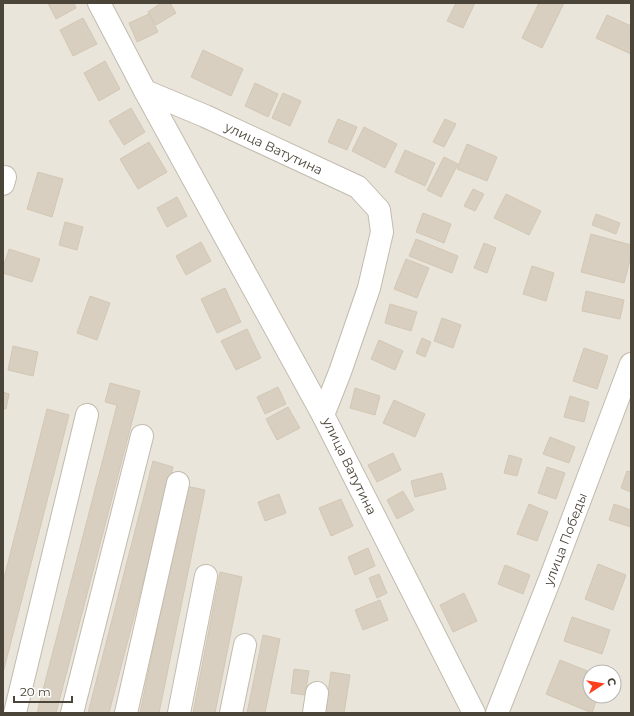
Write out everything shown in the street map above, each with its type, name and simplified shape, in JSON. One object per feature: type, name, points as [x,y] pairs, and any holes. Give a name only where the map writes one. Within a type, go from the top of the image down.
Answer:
[{"type":"street","points":[[99,3],[145,91],[323,415]]},
{"type":"street","name":"улица Ватутина","points":[[145,91],[212,119],[358,187],[379,210],[382,232],[369,288],[340,372],[323,415],[474,713]]},
{"type":"street","name":"улица Победы","points":[[497,713],[550,579],[631,364]]},
{"type":"street","points":[[15,713],[87,415]]},
{"type":"street","points":[[72,713],[142,436]]},
{"type":"street","points":[[126,713],[178,483]]},
{"type":"street","points":[[179,713],[206,576]]},
{"type":"street","points":[[231,713],[245,645]]},
{"type":"shaded area","points":[[3,3],[631,3],[631,713],[3,713]]},
{"type":"building","points":[[48,3],[74,3],[76,8],[56,19]]},
{"type":"building","points":[[161,3],[170,3],[176,13],[156,25],[148,12]]},
{"type":"building","points":[[456,3],[475,3],[463,28],[447,21]]},
{"type":"building","points":[[539,3],[564,3],[542,48],[522,38]]},
{"type":"building","points":[[149,14],[158,32],[137,42],[129,23]]},
{"type":"building","points":[[607,15],[631,26],[631,54],[596,38]]},
{"type":"building","points":[[83,18],[97,44],[73,56],[60,30]]},
{"type":"building","points":[[203,50],[243,69],[231,96],[191,77]]},
{"type":"building","points":[[105,61],[120,89],[99,101],[84,73]]},
{"type":"building","points":[[255,83],[278,94],[268,117],[245,106]]},
{"type":"building","points":[[283,93],[301,101],[290,126],[272,118]]},
{"type":"building","points":[[131,108],[145,132],[124,145],[109,121]]},
{"type":"building","points":[[338,119],[357,127],[347,150],[328,142]]},
{"type":"building","points":[[445,119],[456,124],[444,147],[433,142]]},
{"type":"building","points":[[364,127],[397,144],[385,168],[352,151]]},
{"type":"building","points":[[149,142],[167,172],[138,189],[120,159]]},
{"type":"building","points":[[467,144],[497,157],[487,181],[457,169]]},
{"type":"building","points":[[405,150],[435,163],[425,186],[395,172]]},
{"type":"building","points":[[444,157],[458,164],[441,197],[427,190]]},
{"type":"building","points":[[38,172],[63,179],[52,217],[27,209]]},
{"type":"building","points":[[473,189],[484,194],[475,211],[464,206]]},
{"type":"building","points":[[506,194],[541,211],[529,235],[494,218]]},
{"type":"building","points":[[177,197],[187,216],[167,227],[157,208]]},
{"type":"building","points":[[423,213],[451,224],[444,243],[416,232]]},
{"type":"building","points":[[596,214],[620,223],[616,234],[592,225]]},
{"type":"building","points":[[65,222],[83,227],[77,250],[59,245]]},
{"type":"building","points":[[591,234],[631,245],[631,256],[624,283],[581,272]]},
{"type":"building","points":[[416,239],[458,256],[452,273],[409,256]]},
{"type":"building","points":[[201,242],[211,261],[186,275],[176,256]]},
{"type":"building","points":[[484,243],[496,248],[487,273],[474,268]]},
{"type":"building","points":[[9,249],[40,259],[32,282],[3,273],[3,268]]},
{"type":"building","points":[[406,259],[429,268],[417,298],[394,289]]},
{"type":"building","points":[[532,266],[554,273],[546,301],[523,294]]},
{"type":"building","points":[[225,288],[241,322],[217,333],[201,299]]},
{"type":"building","points":[[586,291],[624,300],[620,319],[582,311]]},
{"type":"building","points":[[90,296],[110,303],[97,340],[77,333]]},
{"type":"building","points":[[390,304],[417,312],[411,331],[385,323]]},
{"type":"building","points":[[442,318],[461,325],[453,348],[434,341]]},
{"type":"building","points":[[247,329],[261,358],[236,370],[221,341]]},
{"type":"building","points":[[422,338],[431,342],[425,357],[416,353]]},
{"type":"building","points":[[379,340],[403,351],[395,370],[371,359]]},
{"type":"building","points":[[13,346],[38,352],[33,376],[8,370]]},
{"type":"building","points":[[584,348],[608,356],[597,389],[573,381]]},
{"type":"building","points":[[110,383],[140,391],[56,713],[37,713],[117,405],[105,402]]},
{"type":"building","points":[[278,387],[286,404],[265,414],[257,397]]},
{"type":"building","points":[[355,388],[380,396],[375,415],[350,408]]},
{"type":"building","points":[[3,392],[9,394],[6,409],[3,409]]},
{"type":"building","points":[[570,396],[589,402],[584,422],[564,417]]},
{"type":"building","points":[[394,400],[425,414],[415,437],[383,423]]},
{"type":"building","points":[[288,407],[300,428],[277,440],[266,419]]},
{"type":"building","points":[[47,409],[69,415],[3,673],[3,582]]},
{"type":"building","points":[[550,437],[575,447],[569,463],[543,454]]},
{"type":"building","points":[[393,453],[401,470],[377,482],[368,465]]},
{"type":"building","points":[[509,455],[522,459],[517,476],[504,473]]},
{"type":"building","points":[[153,461],[173,467],[109,713],[88,713]]},
{"type":"building","points":[[547,467],[565,473],[556,499],[538,493]]},
{"type":"building","points":[[627,471],[631,472],[631,492],[621,488]]},
{"type":"building","points":[[442,473],[446,489],[415,497],[411,481]]},
{"type":"building","points":[[186,486],[205,490],[159,713],[140,713]]},
{"type":"building","points":[[403,491],[414,510],[397,519],[387,500]]},
{"type":"building","points":[[279,494],[286,513],[265,521],[258,502]]},
{"type":"building","points":[[341,499],[353,526],[331,536],[319,508]]},
{"type":"building","points":[[529,504],[548,512],[537,541],[517,534]]},
{"type":"building","points":[[614,504],[631,510],[631,527],[609,520]]},
{"type":"building","points":[[368,548],[375,566],[355,575],[348,557]]},
{"type":"building","points":[[598,564],[626,575],[613,610],[585,599]]},
{"type":"building","points":[[505,565],[530,575],[523,594],[498,584]]},
{"type":"building","points":[[220,572],[242,577],[215,713],[193,713]]},
{"type":"building","points":[[379,574],[387,593],[377,598],[369,578]]},
{"type":"building","points":[[464,593],[477,621],[453,632],[440,605]]},
{"type":"building","points":[[380,600],[388,620],[363,630],[355,610]]},
{"type":"building","points":[[572,617],[610,630],[602,654],[564,641]]},
{"type":"building","points":[[263,635],[280,639],[265,713],[247,713]]},
{"type":"building","points":[[560,660],[582,669],[582,704],[595,704],[592,713],[546,694]]},
{"type":"building","points":[[294,669],[309,671],[305,695],[291,693]]},
{"type":"building","points":[[331,672],[350,675],[344,713],[325,713]]}]
